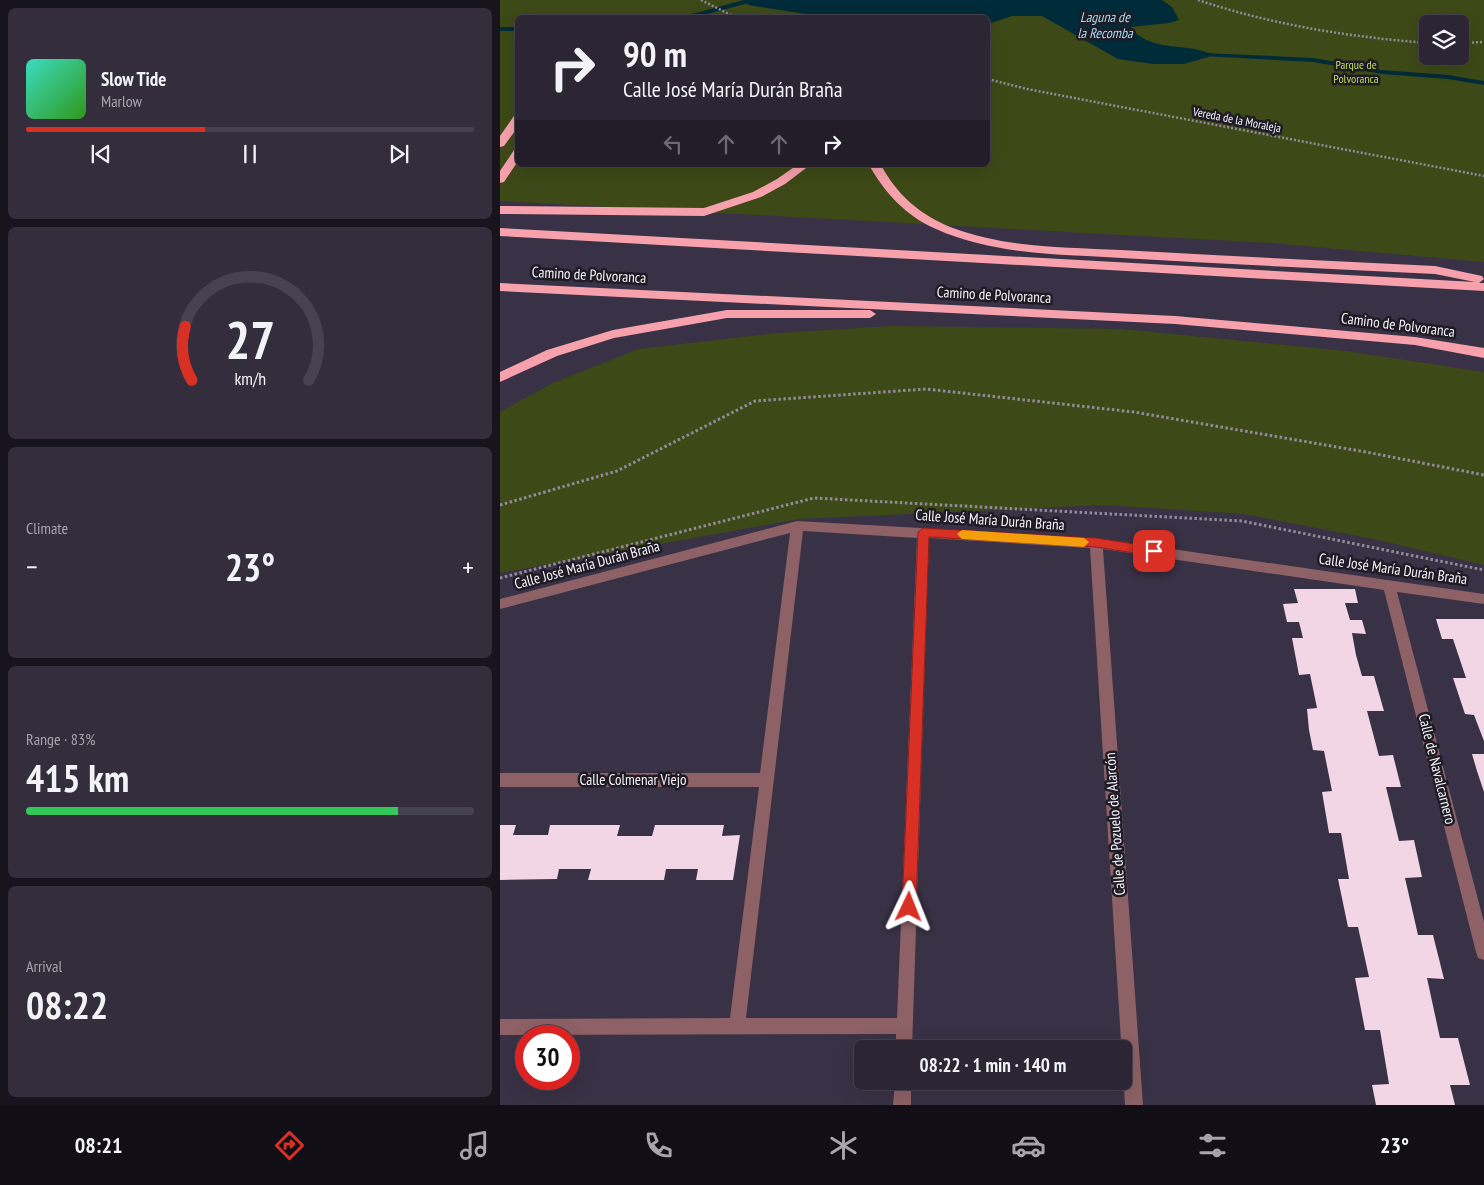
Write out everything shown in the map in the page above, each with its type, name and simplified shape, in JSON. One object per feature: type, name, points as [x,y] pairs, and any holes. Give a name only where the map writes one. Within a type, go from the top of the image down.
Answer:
[{"type":"highway","points":[[500,144],[515,122]]},
{"type":"highway","points":[[500,180],[515,157]]},
{"type":"highway","points":[[505,210],[704,212],[735,204],[766,191],[787,179],[802,167]]},
{"type":"highway","points":[[876,167],[883,181],[908,209],[950,231],[978,238],[1055,250],[1435,270],[1484,281]]},
{"type":"highway","points":[[500,232],[1484,287]]},
{"type":"highway","name":"Camino de Polvoranca","points":[[500,287],[1175,320],[1415,341],[1484,353]]},
{"type":"highway","points":[[500,378],[552,353],[613,334],[727,314],[868,314],[926,308]]},
{"type":"street","name":"Calle José María Durán Braña","points":[[500,604],[797,526],[1096,543],[1484,598]]},
{"type":"street","points":[[737,1026],[797,526]]},
{"type":"street","points":[[904,1040],[923,532]]},
{"type":"street","name":"Calle de Pozuelo de Alarcón","points":[[1096,543],[1134,1105]]},
{"type":"street","name":"Calle de Navalcarnero","points":[[1389,585],[1484,952]]},
{"type":"street","name":"Calle Colmenar Viejo","points":[[500,780],[766,780]]},
{"type":"street","points":[[500,1027],[905,1026]]},
{"type":"street","points":[[902,1105],[903,1090]]},
{"type":"path","points":[[701,0],[730,15]]},
{"type":"path","points":[[1198,0],[1246,16],[1315,31],[1379,40],[1419,42]]},
{"type":"path","points":[[1469,43],[1484,42]]},
{"type":"path","name":"Vereda de la Moraleja","points":[[990,80],[1027,89],[1484,176]]},
{"type":"path","points":[[500,505],[617,471],[755,402],[926,389],[1134,412],[1366,452],[1484,475]]},
{"type":"green space","name":"Parque de Polvoranca","points":[[500,0],[1484,0],[1484,262],[1270,243],[500,201]]},
{"type":"green space","points":[[892,326],[1122,329],[1346,351],[1484,372],[1484,565],[1378,540],[1244,514],[1104,505],[799,519],[500,573],[500,412],[553,383],[638,349],[778,333]]},
{"type":"water","name":"Laguna de la Recomba","points":[[747,0],[1162,0],[1172,7],[1179,20],[1169,23],[1131,27],[1136,33],[1156,44],[1195,49],[1215,55],[1184,64],[1153,64],[1118,59],[1042,16],[1012,16],[990,23],[990,15],[813,15],[748,5]]},
{"type":"building","points":[[1294,589],[1355,589],[1358,603],[1345,603],[1350,620],[1362,620],[1366,634],[1352,633],[1356,655],[1362,676],[1374,676],[1384,711],[1367,711],[1379,756],[1393,755],[1401,787],[1386,787],[1399,841],[1414,840],[1422,877],[1405,878],[1418,935],[1433,935],[1444,979],[1427,978],[1440,1038],[1458,1038],[1470,1085],[1450,1085],[1455,1105],[1376,1105],[1372,1085],[1389,1084],[1380,1030],[1365,1030],[1355,978],[1369,977],[1358,927],[1348,927],[1338,879],[1349,879],[1341,833],[1329,833],[1322,792],[1332,791],[1324,751],[1313,750],[1309,730],[1307,709],[1317,708],[1310,674],[1299,675],[1292,638],[1303,638],[1299,622],[1287,622],[1283,604],[1298,603]]},
{"type":"building","points":[[1436,619],[1484,619],[1484,741],[1474,715],[1465,714],[1453,678],[1466,678],[1453,639],[1442,639]]},
{"type":"building","points":[[1472,754],[1484,754],[1484,792],[1477,771]]},
{"type":"building","points":[[500,825],[516,825],[513,835],[548,835],[550,825],[620,825],[617,836],[652,836],[655,825],[724,825],[722,836],[740,835],[733,880],[696,880],[698,869],[666,869],[664,880],[588,880],[591,869],[559,869],[557,879],[500,880]]},
{"type":"waterway","points":[[696,15],[757,0]]},
{"type":"waterway","points":[[500,29],[515,29]]},
{"type":"waterway","points":[[1204,55],[1313,60],[1382,72],[1448,77],[1484,83]]},
{"type":"slow traffic","points":[[962,534],[1084,542]]},
{"type":"route","points":[[909,907],[923,532],[1096,543],[1154,551]]}]
